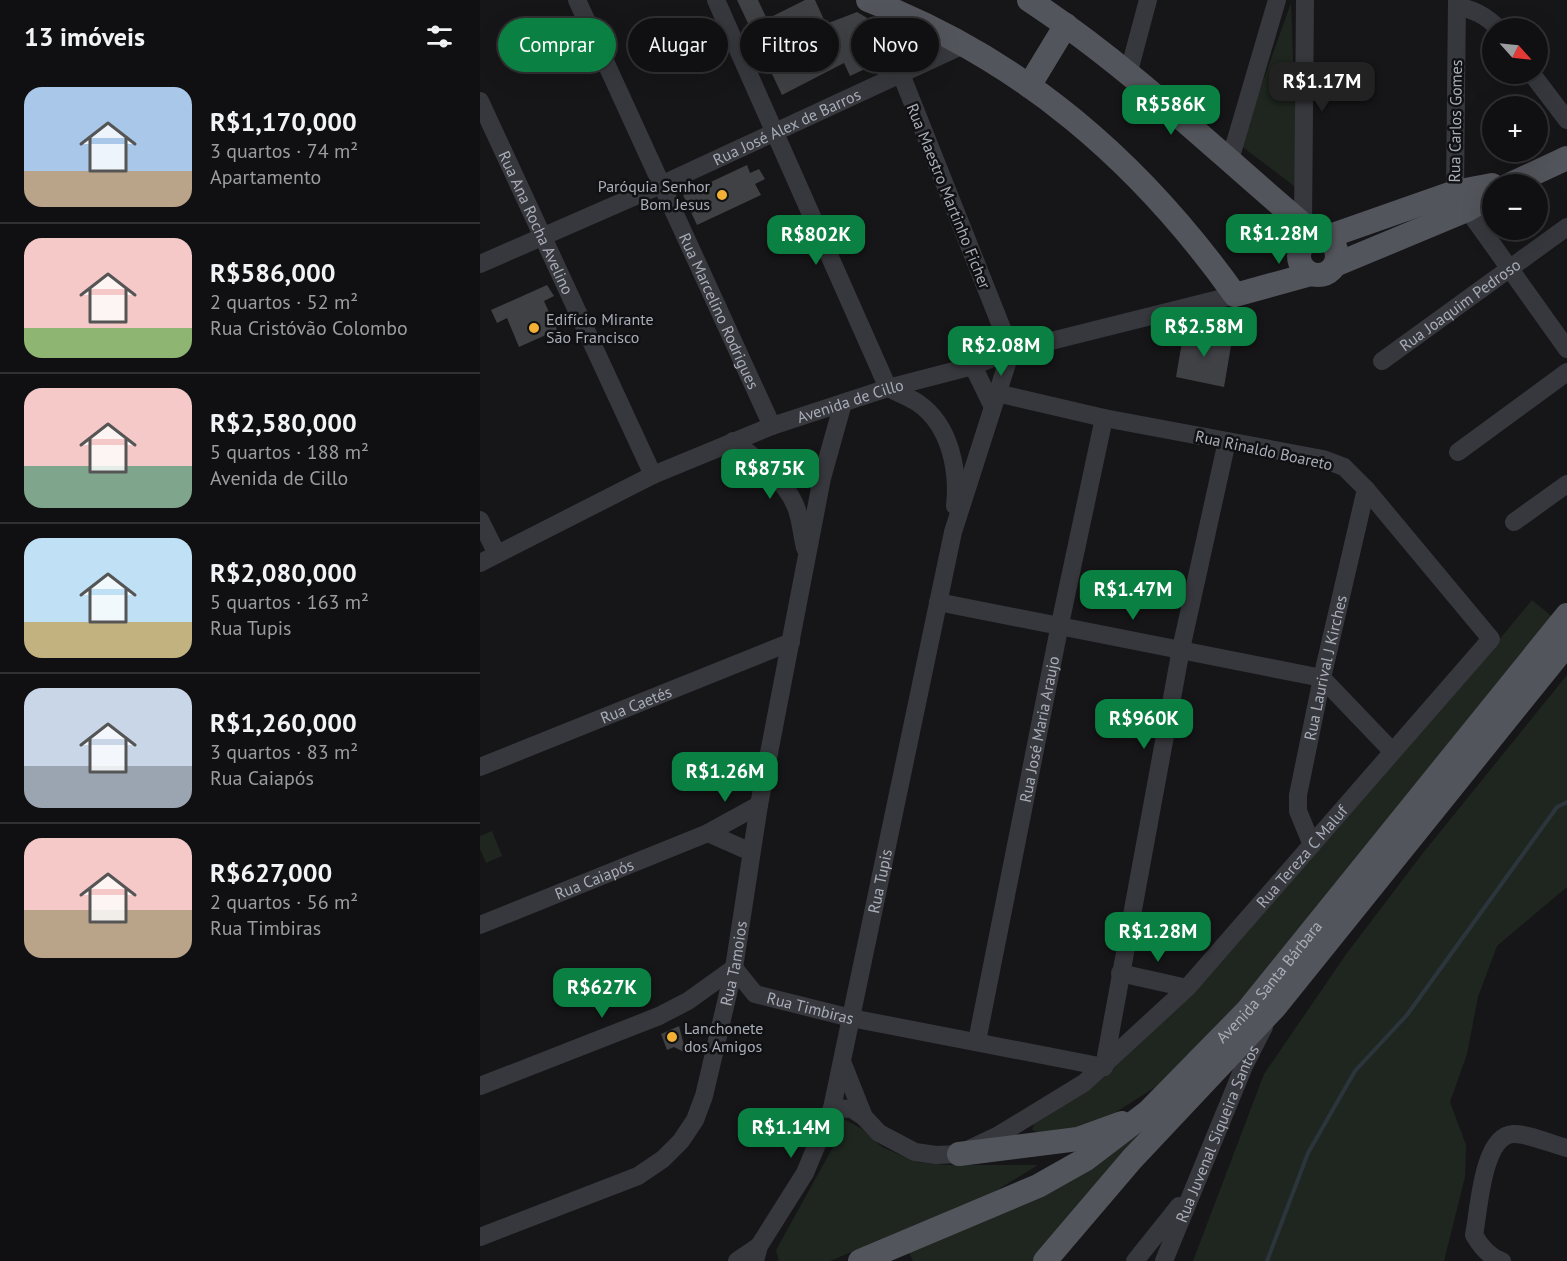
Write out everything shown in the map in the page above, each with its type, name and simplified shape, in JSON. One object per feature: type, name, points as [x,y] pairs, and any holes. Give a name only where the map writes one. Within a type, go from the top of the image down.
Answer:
[{"type":"main road","points":[[868,0],[915,20],[1029,86],[1115,153],[1202,249],[1235,295]]},
{"type":"main road","points":[[1029,0],[1129,71],[1230,160],[1277,205],[1309,240],[1334,246],[1337,252],[1335,265]]},
{"type":"main road","points":[[1029,86],[1066,25]]},
{"type":"main road","points":[[1052,48],[1087,40]]},
{"type":"main road","points":[[1533,174],[1567,158]]},
{"type":"main road","points":[[1309,240],[1301,266],[1311,274],[1322,275],[1335,265],[1482,191]]},
{"type":"main road","points":[[1275,284],[1309,240],[1482,197]]},
{"type":"main road","name":"Avenida de Cillo","points":[[1235,295],[1311,274]]},
{"type":"main road","name":"Avenida Santa Bárbara","points":[[864,1260],[898,1255],[1038,1186],[1086,1159],[1149,1111],[1247,1011],[1565,618]]},
{"type":"main road","name":"Avenida Santa Bárbara","points":[[1045,1261],[1132,1159],[1275,1007],[1567,644]]},
{"type":"main road","points":[[959,1154],[1077,1139],[1149,1111]]},
{"type":"main road","points":[[1050,1261],[1075,1228]]},
{"type":"street","name":"Rua Marcelino Rodrigues","points":[[577,0],[772,426]]},
{"type":"street","points":[[716,0],[776,130],[888,388]]},
{"type":"street","points":[[1129,71],[1148,0]]},
{"type":"street","points":[[1230,160],[1277,0]]},
{"type":"street","points":[[1305,0],[1309,240]]},
{"type":"street","points":[[1457,3],[1487,18]]},
{"type":"street","name":"Rua Carlos Gomes","points":[[1457,3],[1461,201]]},
{"type":"street","name":"Rua José Alex de Barros","points":[[480,264],[663,184],[961,45]]},
{"type":"street","name":"Rua Maestro Martinho Ficher","points":[[901,74],[1011,351]]},
{"type":"street","points":[[1540,84],[1567,120]]},
{"type":"street","name":"Rua Ana Rocha Avelino","points":[[480,101],[653,474]]},
{"type":"street","points":[[1461,201],[1567,349]]},
{"type":"street","name":"Rua Joaquim Pedroso","points":[[1382,361],[1567,227]]},
{"type":"street","name":"Avenida de Cillo","points":[[480,563],[653,474],[772,426],[888,388],[973,366],[1011,351],[1235,295]]},
{"type":"street","name":"Rua Tupis","points":[[737,1261],[761,1256],[775,1221],[805,1173],[832,1108],[953,532],[1011,351]]},
{"type":"street","points":[[973,366],[995,399]]},
{"type":"street","points":[[1458,452],[1567,372]]},
{"type":"street","name":"Rua Tupis","points":[[888,388],[919,404],[934,419],[945,437],[953,461],[957,492],[953,532]]},
{"type":"street","name":"Rua Rinaldo Boareto","points":[[995,399],[1323,459],[1344,467],[1366,489],[1491,639]]},
{"type":"street","name":"Rua Tamoios","points":[[480,1237],[638,1176],[663,1160],[695,1120],[704,1096],[734,968],[759,805],[822,478],[843,403]]},
{"type":"street","name":"Rua José Maria Araujo","points":[[976,1041],[1104,418]]},
{"type":"street","name":"Rua Tamoios","points":[[733,441],[765,467],[785,489],[797,508],[807,558]]},
{"type":"street","points":[[1104,1067],[1181,649],[1227,441]]},
{"type":"street","points":[[953,461],[959,466],[973,469]]},
{"type":"street","points":[[785,489],[800,491],[810,488],[822,478]]},
{"type":"street","points":[[1514,522],[1567,484]]},
{"type":"street","name":"Rua Laurival J Kirches","points":[[1312,845],[1298,811],[1298,795],[1322,678],[1366,489]]},
{"type":"street","points":[[480,520],[497,554]]},
{"type":"street","points":[[938,602],[1060,624],[1322,678],[1392,751]]},
{"type":"street","name":"Rua Tereza C Maluf","points":[[959,1154],[997,1136],[1058,1101],[1104,1067],[1187,988],[1491,639]]},
{"type":"street","name":"Rua Caetés","points":[[480,767],[791,642]]},
{"type":"street","name":"Rua Caiapós","points":[[480,925],[708,833],[759,805]]},
{"type":"street","points":[[708,833],[751,852]]},
{"type":"street","points":[[480,1086],[659,1016],[688,1001],[734,968]]},
{"type":"street","name":"Rua Timbiras","points":[[734,968],[755,994],[851,1018],[1104,1067]]},
{"type":"street","points":[[1120,973],[1187,988]]},
{"type":"street","name":"Rua Juvenal Siqueira Santos","points":[[1164,1261],[1244,1066],[1275,1007]]},
{"type":"street","points":[[843,1064],[864,1117]]},
{"type":"street","points":[[832,1108],[841,1106],[864,1117],[879,1133],[915,1152],[936,1155],[959,1154]]},
{"type":"street","points":[[1502,1261],[1488,1253],[1474,1235],[1489,1151],[1500,1139],[1513,1134],[1567,1148]]},
{"type":"street","points":[[1135,1261],[1191,1191]]},
{"type":"shaded area","points":[[1291,3],[1298,189],[1240,145]]},
{"type":"shaded area","points":[[1532,600],[1561,624],[1301,935],[1185,1062],[1154,1088],[1091,1128],[1048,1136],[1032,1130],[1037,1115],[1104,1072],[1498,641]]},
{"type":"shaded area","points":[[1567,675],[1567,887],[1497,946],[1478,997],[1467,1054],[1450,1102],[1466,1145],[1465,1177],[1444,1261],[1193,1261],[1264,1074],[1347,953],[1423,853]]},
{"type":"shaded area","points":[[492,831],[502,856],[486,863],[480,849],[480,836]]},
{"type":"shaded area","points":[[842,1118],[862,1129],[882,1147],[917,1162],[947,1165],[1038,1165],[994,1192],[830,1261],[779,1261],[776,1250],[833,1147]]},
{"type":"shaded area","points":[[1143,1128],[1034,1261],[913,1261],[908,1251]]},
{"type":"building","points":[[737,0],[758,0],[767,18],[746,18]]},
{"type":"building","points":[[805,0],[815,0],[823,18],[769,18]]},
{"type":"building","points":[[857,12],[867,18],[851,18],[851,72],[859,72],[850,76],[844,63],[839,66],[839,19]]},
{"type":"building","points":[[771,72],[827,72],[782,95]]},
{"type":"building","name":"Paróquia Senhor Bom Jesus","points":[[747,165],[750,173],[759,169],[765,179],[755,184],[761,195],[697,225],[683,195]]},
{"type":"building","points":[[547,285],[554,296],[544,301],[557,330],[519,347],[507,318],[497,323],[491,310]]},
{"type":"building","points":[[1184,330],[1232,340],[1224,387],[1176,377]]},
{"type":"building","name":"Lanchonete dos Amigos","points":[[679,1026],[686,1053],[674,1047],[667,1050],[661,1034]]},
{"type":"waterway","points":[[1267,1261],[1308,1153],[1355,1071],[1407,1015],[1557,807],[1567,802]]},
{"type":"place","name":"Paróquia Senhor Bom Jesus","points":[[722,195]]},
{"type":"place","name":"Edifício Mirante São Francisco","points":[[534,328]]},
{"type":"place","name":"Lanchonete dos Amigos","points":[[672,1037]]}]
